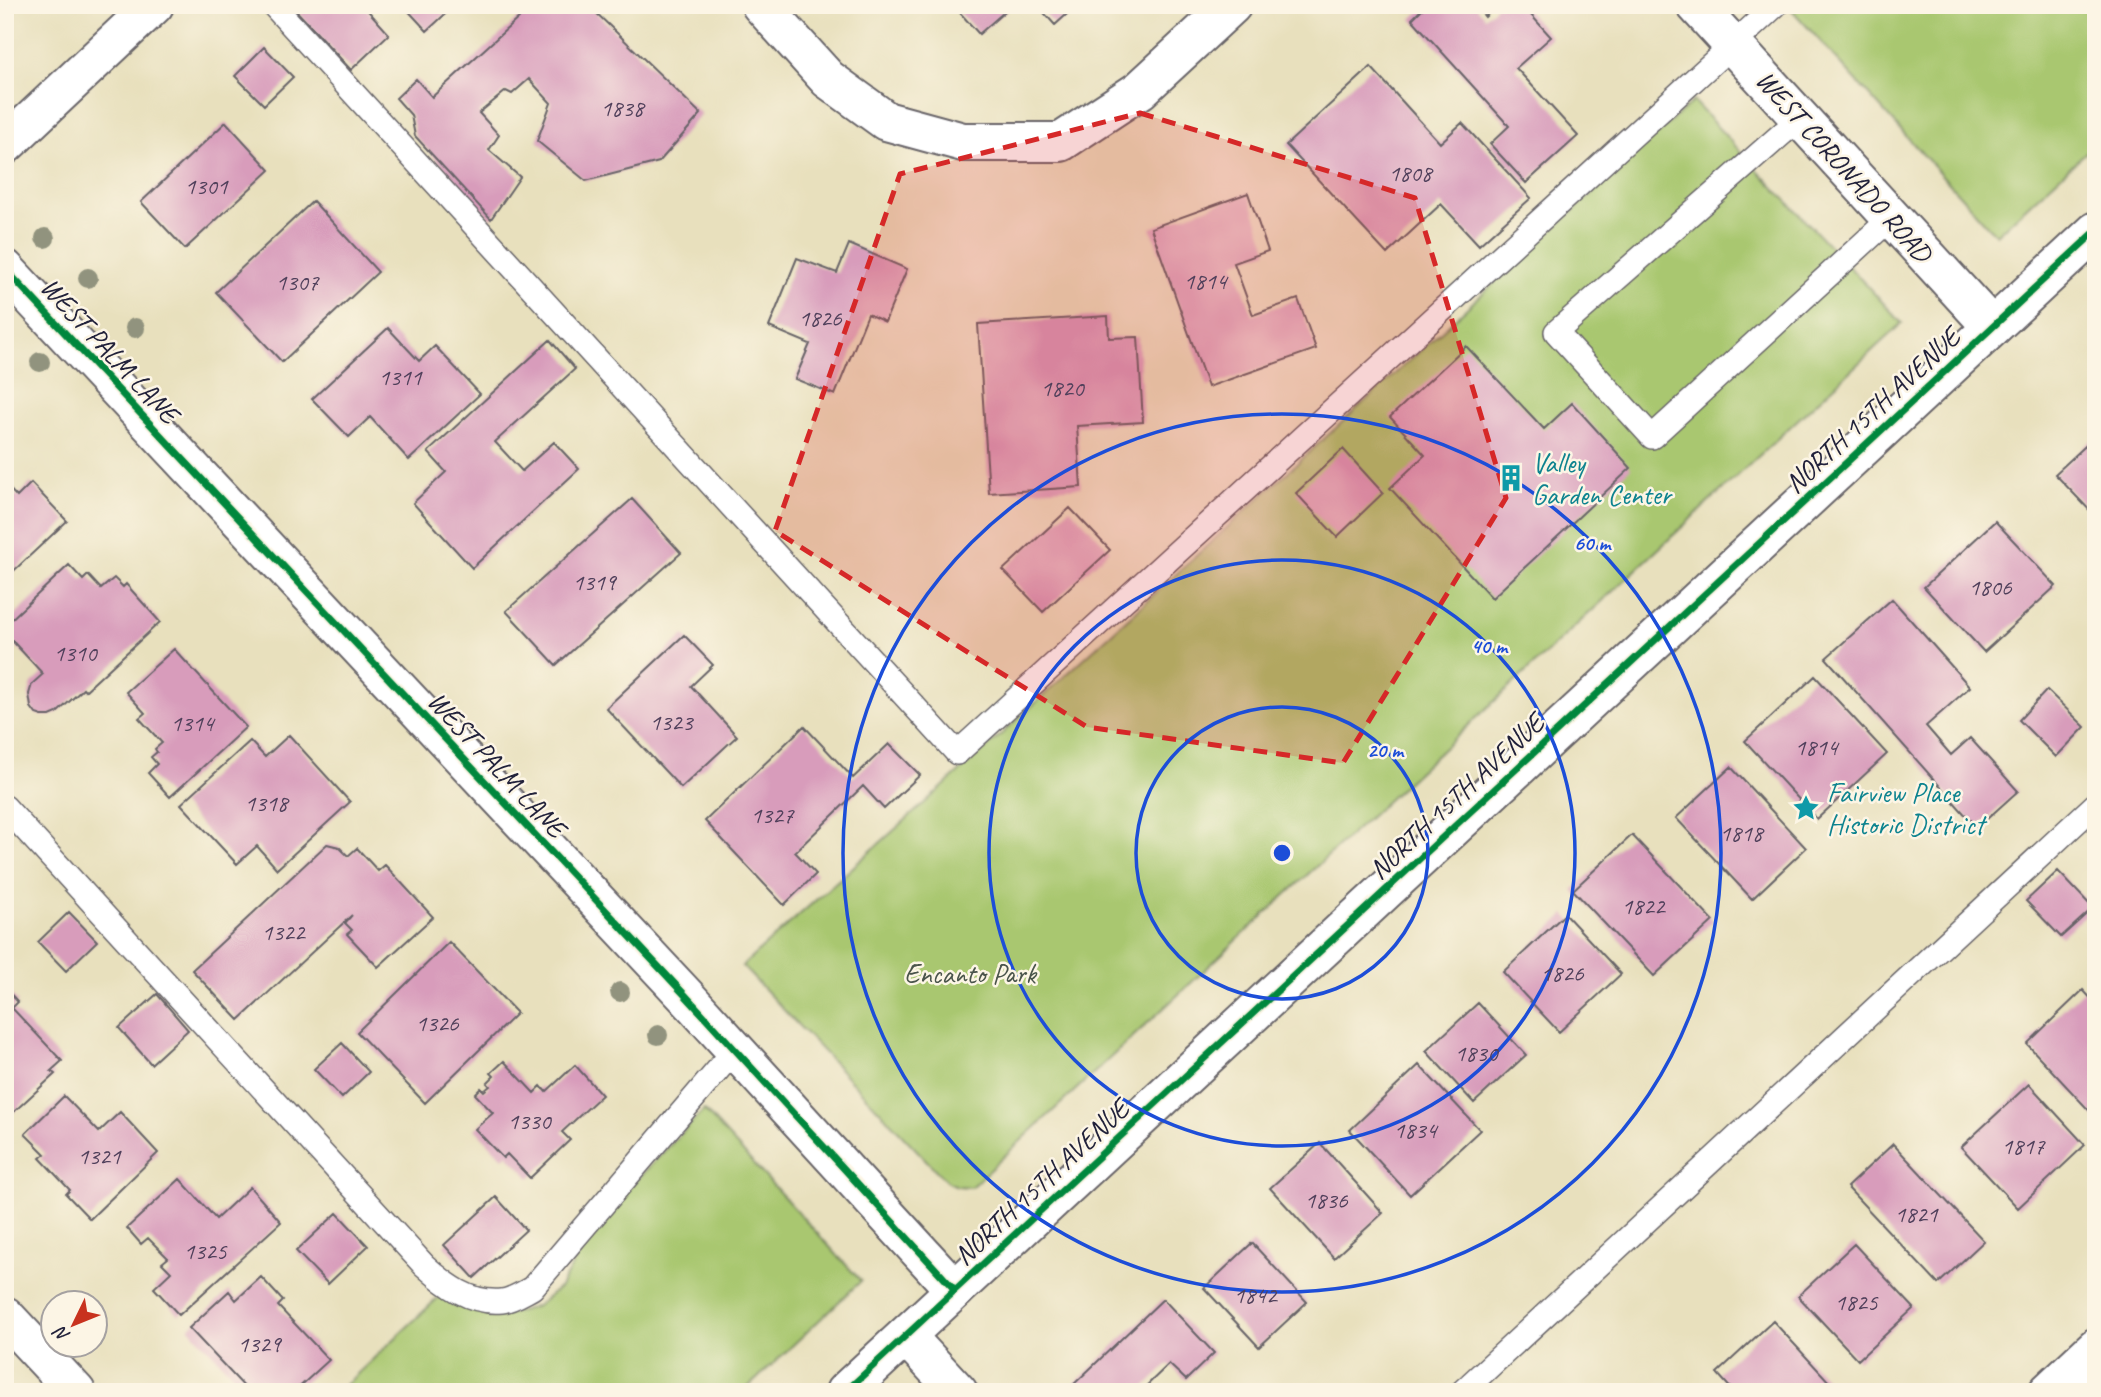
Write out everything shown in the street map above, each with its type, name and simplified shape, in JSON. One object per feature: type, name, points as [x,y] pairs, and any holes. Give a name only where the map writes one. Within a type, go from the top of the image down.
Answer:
[{"type":"street","points":[[5,145],[153,5]]},
{"type":"street","points":[[761,5],[828,79],[886,121],[963,142],[1061,142],[1140,90],[1232,5]]},
{"type":"street","name":"WEST CORONADO ROAD","points":[[1696,5],[1992,327]]},
{"type":"street","name":"NORTH 15TH AVENUE","points":[[845,1392],[2096,231]]},
{"type":"street","name":"WEST PALM LANE","points":[[5,269],[676,985],[955,1290]]},
{"type":"street","points":[[5,1316],[76,1392]]},
{"type":"street","points":[[906,1336],[958,1392]]},
{"type":"street","points":[[2048,1392],[2096,1347]]},
{"type":"lane","points":[[272,5],[957,753],[1776,5]]},
{"type":"lane","points":[[1800,118],[1556,332],[1643,428],[1652,437],[1892,217]]},
{"type":"lane","points":[[1462,1392],[2096,804]]},
{"type":"lane","points":[[5,807],[425,1265],[447,1286],[476,1298],[504,1301],[533,1288],[734,1051]]},
{"type":"highlighted area","points":[[1140,113],[1415,198],[1506,498],[1343,763],[1087,727],[775,531],[900,174]]},
{"type":"green space","points":[[1797,5],[2096,5],[2096,143],[1996,235],[1792,10]]},
{"type":"green space","name":"Encanto Park","points":[[1693,101],[1902,323],[971,1187],[957,1186],[946,1181],[742,966],[984,750]]},
{"type":"green space","points":[[704,1110],[861,1281],[743,1392],[338,1392],[440,1296],[490,1315],[513,1313],[537,1306],[560,1287],[597,1221]]},
{"type":"building","points":[[291,5],[363,5],[389,34],[351,70]]},
{"type":"building","points":[[403,5],[455,5],[427,31]]},
{"type":"building","points":[[533,5],[588,5],[701,114],[659,162],[586,181],[537,141],[551,103],[529,79],[512,94],[506,91],[479,113],[499,135],[489,150],[520,177],[491,219],[415,136],[411,115],[396,98],[416,79],[432,97]]},
{"type":"building","points":[[953,5],[1012,5],[979,34]]},
{"type":"building","points":[[1037,5],[1077,5],[1055,25]]},
{"type":"building","points":[[1426,5],[1475,5],[1485,17],[1497,5],[1522,5],[1551,37],[1516,68],[1578,136],[1526,183],[1490,144],[1509,126],[1412,19]]},
{"type":"building","points":[[264,47],[293,77],[264,105],[235,76]]},
{"type":"building","points":[[1371,67],[1440,143],[1462,123],[1531,198],[1479,245],[1441,204],[1387,254],[1286,145]]},
{"type":"building","points":[[226,122],[270,170],[185,249],[141,202]]},
{"type":"building","points":[[1248,193],[1268,251],[1234,263],[1253,315],[1298,299],[1316,349],[1208,387],[1151,228]]},
{"type":"building","points":[[313,201],[378,272],[282,362],[216,292]]},
{"type":"building","points":[[849,244],[907,269],[885,322],[868,314],[835,395],[795,379],[810,344],[769,327],[797,258],[837,273]]},
{"type":"building","points":[[1108,316],[1109,338],[1138,337],[1143,422],[1077,426],[1081,487],[989,493],[978,324]]},
{"type":"building","points":[[388,328],[419,361],[435,346],[480,394],[409,460],[370,417],[349,437],[312,399]]},
{"type":"building","points":[[550,340],[575,369],[495,442],[522,471],[554,442],[579,469],[472,568],[413,503],[446,472],[428,452]]},
{"type":"building","name":"Valley Garden Center","points":[[1466,346],[1544,429],[1572,403],[1631,468],[1492,598],[1390,488],[1425,455],[1390,417]]},
{"type":"building","points":[[2096,436],[2096,517],[2055,474]]},
{"type":"building","points":[[1343,449],[1383,493],[1337,537],[1296,493]]},
{"type":"building","points":[[31,483],[67,521],[5,579],[5,484],[17,497]]},
{"type":"building","points":[[632,499],[681,553],[556,665],[506,611]]},
{"type":"building","points":[[1070,508],[1110,550],[1043,612],[1003,570]]},
{"type":"building","points":[[1995,521],[2056,586],[1984,652],[1924,587]]},
{"type":"building","points":[[69,565],[83,580],[88,575],[101,589],[114,578],[123,587],[126,584],[160,622],[85,691],[83,689],[57,713],[42,716],[36,714],[31,707],[29,694],[32,684],[43,674],[5,633],[5,625]]},
{"type":"building","points":[[1892,599],[1970,687],[1926,726],[1951,755],[1970,738],[2018,791],[1977,828],[1826,658]]},
{"type":"building","points":[[684,635],[713,665],[691,686],[737,736],[681,788],[606,708]]},
{"type":"building","points":[[174,649],[246,727],[170,797],[148,773],[157,764],[151,757],[162,743],[139,718],[145,713],[126,692]]},
{"type":"building","points":[[1815,676],[1887,754],[1817,819],[1745,741]]},
{"type":"building","points":[[2047,690],[2085,727],[2056,757],[2019,720]]},
{"type":"building","points":[[804,726],[853,778],[889,744],[920,775],[884,809],[863,786],[795,852],[816,874],[784,905],[705,821]]},
{"type":"building","points":[[289,735],[350,802],[277,869],[257,846],[237,864],[181,804],[250,741],[265,757]]},
{"type":"building","points":[[1731,767],[1806,848],[1752,899],[1676,818]]},
{"type":"building","points":[[1632,835],[1713,921],[1654,976],[1573,890]]},
{"type":"building","points":[[327,844],[339,847],[348,856],[357,848],[378,871],[385,865],[433,917],[378,967],[347,934],[352,930],[345,923],[352,915],[239,1020],[192,970]]},
{"type":"building","points":[[2058,871],[2093,908],[2061,937],[2026,901]]},
{"type":"building","points":[[69,912],[97,941],[66,971],[38,942]]},
{"type":"building","points":[[1565,914],[1621,974],[1559,1032],[1503,972]]},
{"type":"building","points":[[449,942],[517,1013],[425,1103],[357,1032]]},
{"type":"building","points":[[5,988],[18,1002],[12,1008],[62,1061],[51,1071],[55,1074],[5,1120]]},
{"type":"building","points":[[2083,990],[2096,1004],[2096,1118],[2027,1044]]},
{"type":"building","points":[[157,994],[188,1030],[151,1064],[119,1028]]},
{"type":"building","points":[[1478,1003],[1526,1055],[1474,1103],[1426,1051]]},
{"type":"building","points":[[342,1043],[369,1072],[342,1098],[314,1069]]},
{"type":"building","points":[[504,1061],[534,1093],[541,1086],[546,1092],[575,1065],[602,1095],[562,1132],[570,1140],[530,1178],[507,1154],[503,1158],[475,1129],[493,1113],[475,1094],[481,1088],[484,1091],[490,1086],[487,1083],[494,1076],[491,1073]]},
{"type":"building","points":[[1419,1065],[1480,1130],[1410,1195],[1350,1130]]},
{"type":"building","points":[[2029,1084],[2085,1145],[2018,1208],[1961,1147]]},
{"type":"building","points":[[64,1096],[99,1132],[120,1112],[158,1153],[90,1219],[66,1194],[70,1190],[40,1158],[45,1154],[25,1134]]},
{"type":"building","points":[[1320,1143],[1383,1213],[1334,1258],[1270,1188]]},
{"type":"building","points":[[1893,1144],[1984,1241],[1938,1284],[1847,1187]]},
{"type":"building","points":[[180,1179],[216,1219],[250,1187],[281,1222],[179,1315],[154,1288],[171,1272],[162,1263],[168,1258],[148,1238],[141,1244],[127,1228]]},
{"type":"building","points":[[496,1197],[526,1230],[474,1278],[444,1245]]},
{"type":"building","points":[[337,1213],[368,1246],[328,1284],[296,1251]]},
{"type":"building","points":[[1252,1243],[1307,1302],[1259,1347],[1204,1288]]},
{"type":"building","points":[[1854,1244],[1914,1308],[1858,1360],[1798,1296]]},
{"type":"building","points":[[261,1277],[283,1301],[278,1306],[329,1360],[294,1392],[249,1392],[189,1328],[229,1291],[236,1300]]},
{"type":"building","points":[[1163,1299],[1214,1353],[1186,1380],[1169,1364],[1140,1392],[1078,1392],[1072,1386]]},
{"type":"building","points":[[1773,1321],[1831,1384],[1823,1392],[1734,1392],[1717,1373]]},
{"type":"cycle path","points":[[845,1392],[2096,231]]},
{"type":"cycle path","points":[[5,269],[685,995],[955,1290]]},
{"type":"place","name":"Valley Garden Center","points":[[1511,478]]},
{"type":"place","name":"Fairview Place Historic District","points":[[1806,808]]}]
